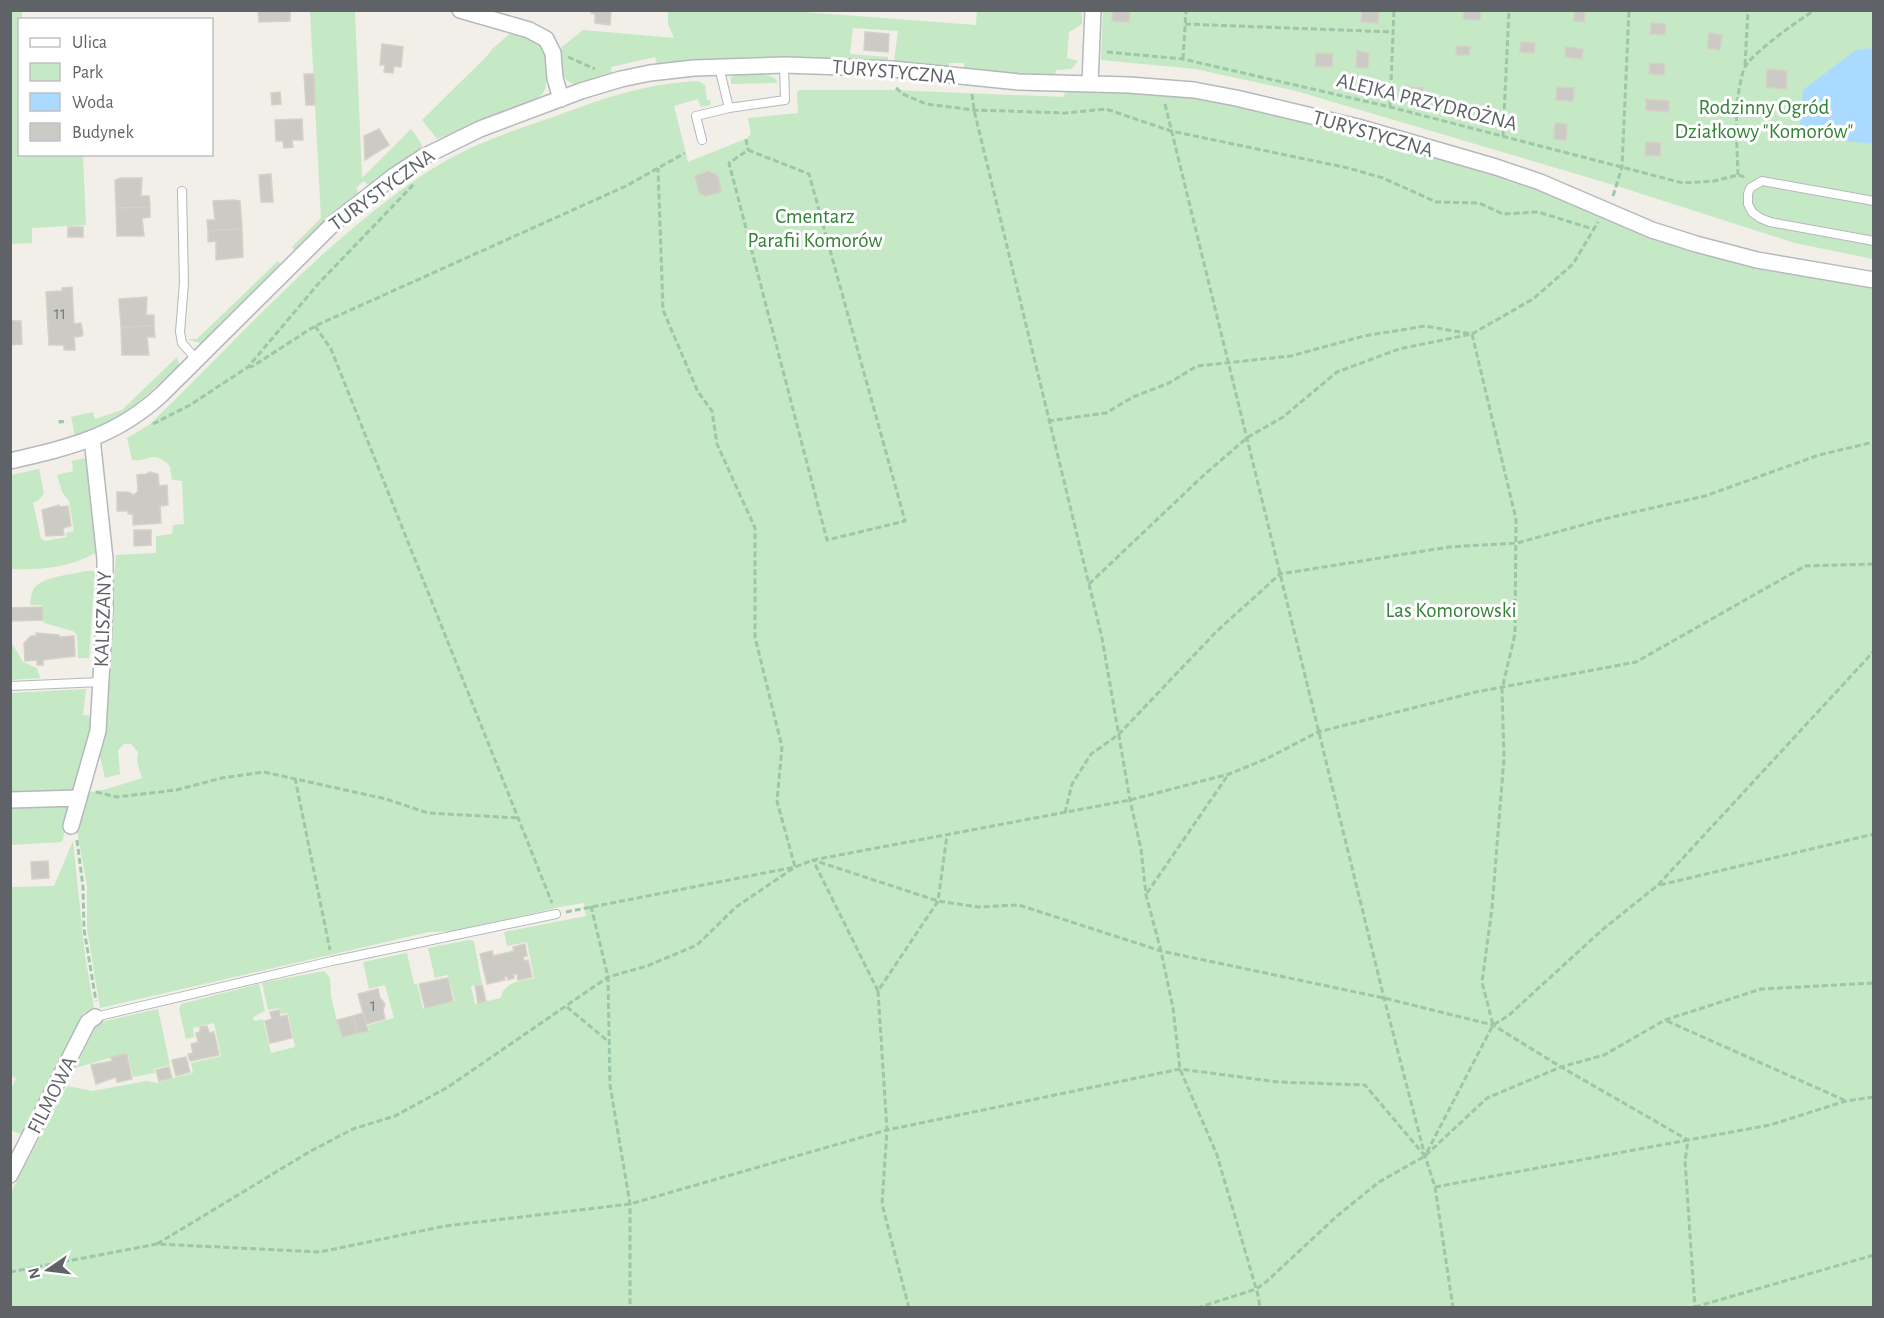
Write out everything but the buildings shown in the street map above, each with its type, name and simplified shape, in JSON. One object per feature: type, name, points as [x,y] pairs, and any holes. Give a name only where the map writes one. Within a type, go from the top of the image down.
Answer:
[{"type":"street","points":[[460,10],[529,30],[549,46],[561,99]]},
{"type":"street","points":[[1090,84],[1093,10]]},
{"type":"street","name":"TURYSTYCZNA","points":[[10,461],[92,438],[117,428],[146,409],[335,222],[394,176],[423,157],[465,135],[561,99],[608,83],[668,70],[784,65],[892,69],[1019,82],[1194,90],[1358,127],[1496,167],[1540,182],[1652,230],[1738,256],[1874,280]]},
{"type":"street","name":"KALISZANY","points":[[71,826],[98,731],[105,607],[105,559],[92,438]]},
{"type":"street","points":[[10,800],[81,794]]},
{"type":"street","name":"FILMOWA","points":[[10,1175],[88,1022],[95,1017]]},
{"type":"lane","points":[[702,140],[696,116],[729,108],[785,100],[784,65]]},
{"type":"lane","points":[[719,67],[729,108]]},
{"type":"lane","points":[[1874,201],[1762,181],[1750,188],[1748,194],[1748,204],[1752,212],[1770,222],[1874,241]]},
{"type":"lane","points":[[182,191],[184,283],[180,332],[182,343],[196,359]]},
{"type":"lane","points":[[10,686],[100,682]]},
{"type":"lane","points":[[95,1017],[332,961],[556,914]]},
{"type":"path","points":[[1183,58],[1186,10]]},
{"type":"path","points":[[1390,107],[1394,10]]},
{"type":"path","points":[[1503,136],[1509,10]]},
{"type":"path","points":[[1617,186],[1622,167],[1629,10]]},
{"type":"path","points":[[1745,67],[1748,10]]},
{"type":"path","points":[[1745,67],[1768,44],[1815,10]]},
{"type":"path","points":[[1185,24],[1394,32]]},
{"type":"path","points":[[549,46],[592,69],[602,71]]},
{"type":"path","name":"ALEJKA PRZYDROŻNA","points":[[1107,52],[1183,58],[1390,107],[1683,183],[1714,181],[1737,175],[1737,104],[1745,67]]},
{"type":"path","points":[[1162,87],[1384,998],[1435,1187],[1453,1308]]},
{"type":"path","points":[[896,88],[903,94],[926,104],[974,111],[1066,113],[1106,109],[1171,131],[1348,168],[1383,178],[1436,202],[1479,203],[1503,214],[1538,212],[1593,228]]},
{"type":"path","points":[[972,94],[974,111],[1048,421],[1102,638],[1130,800],[1141,849],[1146,895],[1173,1008],[1180,1070],[1217,1155],[1260,1308]]},
{"type":"path","points":[[746,139],[748,150]]},
{"type":"path","points":[[748,150],[810,174],[904,521],[826,540],[729,163],[748,150]]},
{"type":"path","points":[[248,367],[315,326],[626,186],[685,153]]},
{"type":"path","points":[[658,168],[663,310],[698,392],[712,411],[717,444],[755,528],[755,637],[782,747],[777,801],[795,867]]},
{"type":"path","points":[[148,424],[167,418],[190,405],[248,367],[320,284],[420,178]]},
{"type":"path","points":[[1089,584],[1205,474],[1248,437],[1283,417],[1337,372],[1399,349],[1472,334],[1533,299],[1573,264],[1593,228],[1606,211]]},
{"type":"path","points":[[315,326],[331,349],[556,914],[795,867],[813,860],[1130,800],[1229,774],[1266,759],[1318,732],[1476,693],[1636,662],[1805,566],[1874,564]]},
{"type":"path","points":[[1048,421],[1106,413],[1133,397],[1169,383],[1197,366],[1291,356],[1364,336],[1425,326],[1472,334]]},
{"type":"path","points":[[1472,334],[1516,519],[1517,543],[1515,634],[1502,689],[1504,758],[1492,908],[1482,982],[1492,1025]]},
{"type":"path","points":[[60,420],[60,422],[67,421]]},
{"type":"path","points":[[1065,813],[1072,784],[1091,753],[1119,735],[1217,631],[1280,574],[1449,547],[1517,543],[1608,518],[1705,496],[1819,454],[1874,442]]},
{"type":"path","points":[[1425,1156],[1492,1025],[1508,1016],[1602,930],[1658,885],[1874,651]]},
{"type":"path","points":[[81,794],[117,797],[176,790],[222,778],[264,772],[386,799],[428,813],[519,818]]},
{"type":"path","points":[[1146,895],[1229,774]]},
{"type":"path","points":[[295,778],[332,961]]},
{"type":"path","points":[[71,826],[77,837],[83,887],[84,929],[97,1008],[95,1017]]},
{"type":"path","points":[[1658,885],[1874,834]]},
{"type":"path","points":[[878,991],[938,901],[947,835]]},
{"type":"path","points":[[813,860],[938,901],[978,907],[1019,905],[1161,951],[1384,998],[1492,1025],[1688,1140]]},
{"type":"path","points":[[813,860],[878,991],[887,1131],[882,1204],[909,1308]]},
{"type":"path","points":[[157,1244],[309,1152],[353,1129],[395,1116],[448,1087],[608,977],[647,966],[697,945],[736,906],[795,867]]},
{"type":"path","points":[[591,906],[608,977],[610,1085],[630,1204],[630,1308]]},
{"type":"path","points":[[1197,1308],[1256,1289],[1266,1282],[1337,1216],[1379,1182],[1425,1156],[1487,1098],[1561,1067],[1604,1055],[1665,1020],[1761,989],[1874,983]]},
{"type":"path","points":[[566,1006],[609,1042]]},
{"type":"path","points":[[1665,1020],[1846,1101]]},
{"type":"path","points":[[10,1272],[157,1244],[320,1252],[445,1226],[630,1204],[887,1131],[1180,1070],[1278,1082],[1365,1086],[1425,1156]]},
{"type":"path","points":[[1435,1187],[1770,1125],[1846,1101],[1874,1097]]},
{"type":"path","points":[[1688,1140],[1685,1161],[1695,1307],[1874,1256]]},
{"type":"green space","points":[[10,11],[22,11],[22,18],[18,18],[18,156],[83,156],[86,225],[32,228],[32,243],[11,244]]},
{"type":"green space","points":[[310,11],[355,11],[362,178],[411,129],[422,148],[369,186],[364,181],[356,188],[359,194],[295,250],[292,247],[321,218]]},
{"type":"green space","points":[[668,11],[790,11],[976,25],[977,11],[1082,11],[1082,24],[1069,32],[1067,58],[1078,61],[1071,69],[1056,70],[1055,76],[963,71],[964,63],[949,63],[948,70],[894,62],[898,31],[853,28],[850,54],[888,57],[888,62],[755,57],[657,64],[655,57],[611,67],[612,74],[581,83],[568,81],[563,75],[560,50],[583,30],[674,38],[668,24]]},
{"type":"green space","name":"Rodzinny Ogród Działkowy \"Komorów\"","points":[[1103,11],[1873,11],[1873,259],[1795,243],[1617,186],[1296,91],[1195,69],[1101,60]]},
{"type":"green space","points":[[513,31],[536,39],[543,48],[547,70],[543,92],[536,99],[437,139],[422,120]]},
{"type":"green space","points":[[737,74],[765,74],[776,79],[777,83],[731,84],[731,77]]},
{"type":"green space","name":"Las Komorowski","points":[[698,81],[705,85],[707,100],[710,100],[711,105],[701,107],[698,99],[674,106],[688,162],[748,138],[751,135],[748,118],[798,113],[797,93],[799,90],[892,90],[1064,97],[1065,91],[1122,91],[1194,97],[1295,118],[1528,184],[1574,205],[1698,253],[1735,263],[1873,287],[1873,1307],[11,1308],[11,1192],[67,1086],[92,1091],[147,1081],[156,1083],[193,1073],[191,1063],[221,1056],[214,1023],[193,1028],[194,1037],[186,1039],[179,1009],[181,1004],[259,984],[265,1011],[253,1017],[254,1021],[263,1019],[271,1053],[295,1047],[288,1013],[281,1014],[279,1008],[268,1010],[262,983],[324,971],[330,978],[331,997],[341,1037],[369,1031],[368,1025],[394,1018],[385,985],[369,989],[363,962],[407,953],[423,1009],[455,1001],[448,975],[435,978],[428,948],[474,941],[482,984],[471,986],[475,1004],[501,998],[509,985],[534,978],[527,942],[507,946],[504,932],[586,916],[584,903],[559,907],[459,931],[429,932],[100,1008],[87,929],[87,886],[76,825],[85,793],[142,778],[137,762],[138,752],[131,744],[124,744],[118,750],[120,774],[105,778],[99,752],[116,555],[156,553],[156,536],[172,534],[173,525],[184,524],[182,481],[172,480],[170,466],[159,458],[132,460],[127,438],[149,425],[278,296],[331,247],[390,199],[433,169],[484,142],[607,98],[659,85]]},
{"type":"green space","points":[[278,261],[280,264],[201,343],[187,339],[197,339]]},
{"type":"green space","points":[[177,357],[179,365],[132,407],[107,423],[75,436],[71,417],[93,412],[95,419],[122,410]]},
{"type":"green space","points":[[90,457],[95,553],[75,562],[54,567],[11,569],[11,475],[39,469],[44,493],[39,500],[33,503],[41,539],[45,541],[67,537],[66,533],[74,531],[69,501],[62,492],[57,475],[73,471],[72,461]]},
{"type":"green space","points":[[95,571],[89,658],[78,658],[77,635],[73,631],[44,623],[42,605],[30,605],[36,586],[53,578]]},
{"type":"green space","points":[[10,640],[23,662],[37,668],[40,678],[11,680]]},
{"type":"green space","points":[[86,689],[83,715],[94,716],[76,793],[11,795],[10,693]]},
{"type":"green space","points":[[73,802],[62,842],[11,845],[10,804]]},
{"type":"green space","points":[[73,841],[85,955],[94,1008],[83,1013],[22,1135],[11,1130],[10,1092],[16,1078],[10,1075],[11,887],[54,886]]},
{"type":"green space","points":[[158,1009],[170,1065],[154,1069],[155,1073],[133,1077],[128,1053],[75,1068],[97,1023]]},
{"type":"water","points":[[1873,48],[1873,144],[1818,138],[1800,126],[1803,90],[1856,50]]},
{"type":"park label","name":"Cmentarz Parafii Komorów","points":[[815,228]]}]
